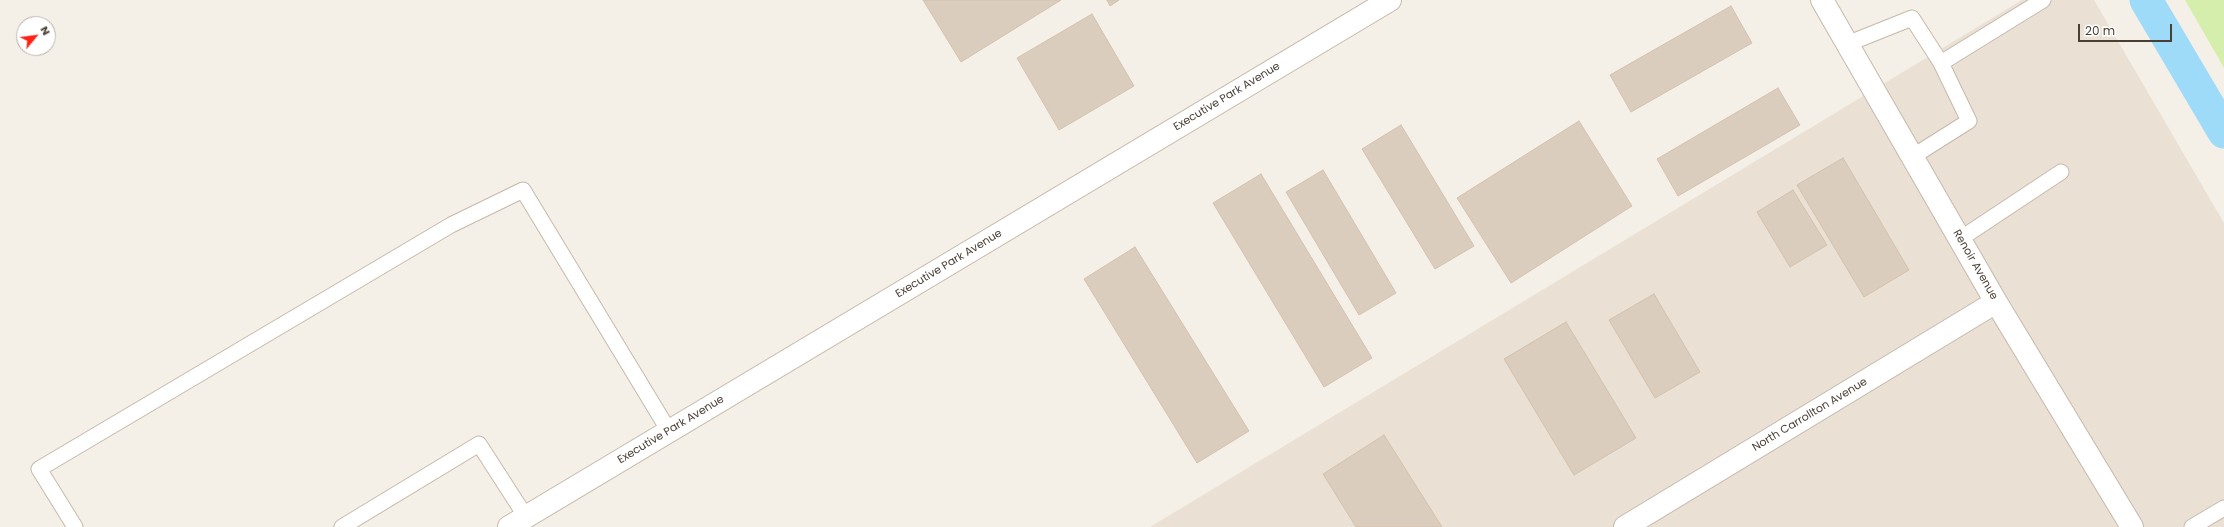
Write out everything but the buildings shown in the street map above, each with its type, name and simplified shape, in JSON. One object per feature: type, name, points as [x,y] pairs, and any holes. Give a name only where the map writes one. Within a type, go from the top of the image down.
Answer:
[{"type":"street","name":"Executive Park Avenue","points":[[517,522],[1390,0]]},
{"type":"street","name":"Renoir Avenue","points":[[1822,0],[1996,302],[2132,527]]},
{"type":"street","name":"North Carrollton Avenue","points":[[1625,527],[1996,302]]},
{"type":"lane","points":[[1940,63],[2043,0]]},
{"type":"lane","points":[[1847,44],[1912,18],[1940,63],[1969,121],[1912,157]]},
{"type":"lane","points":[[1960,239],[2061,172]]},
{"type":"lane","points":[[74,527],[39,469],[451,225],[523,190],[669,431]]},
{"type":"lane","points":[[342,527],[480,444],[517,522]]},
{"type":"lane","points":[[2192,527],[2224,508]]},
{"type":"shaded area","points":[[2022,0],[2094,0],[2224,223],[2224,527],[1150,527]]},
{"type":"green space","points":[[2185,0],[2224,0],[2224,68]]},
{"type":"waterway","points":[[2146,0],[2224,132]]}]
